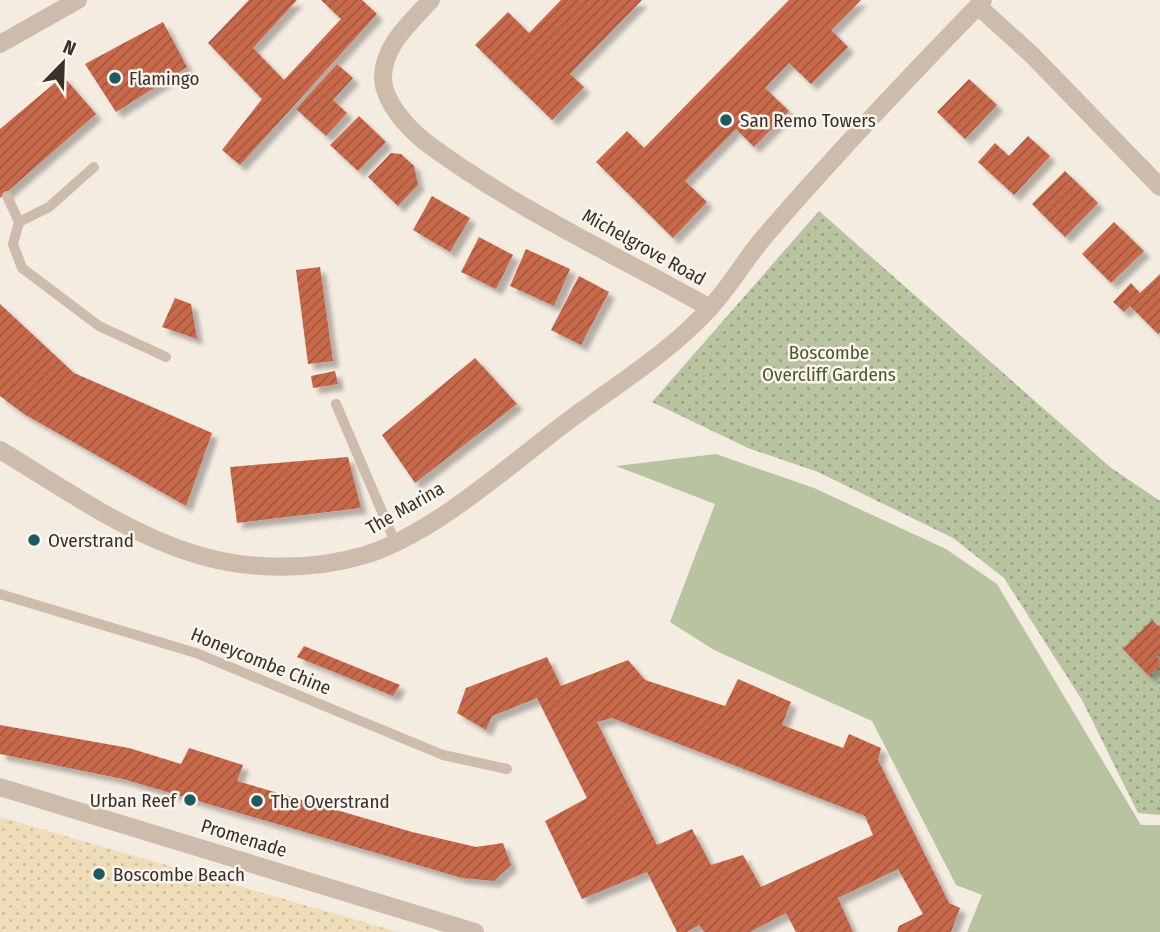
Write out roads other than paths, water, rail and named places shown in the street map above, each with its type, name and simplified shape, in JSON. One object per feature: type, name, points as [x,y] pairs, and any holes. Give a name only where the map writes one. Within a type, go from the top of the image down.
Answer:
[{"type":"street","name":"Michelgrove Road","points":[[431,0],[397,37],[387,57],[383,81],[391,104],[408,125],[424,140],[514,199],[710,308],[753,249],[828,162],[980,3]]},
{"type":"street","points":[[0,44],[68,2]]},
{"type":"street","points":[[980,3],[1160,187]]},
{"type":"street","name":"The Marina","points":[[0,450],[129,527],[207,559],[260,566],[311,566],[365,555],[395,542],[482,487],[660,352],[710,308]]},
{"type":"street","name":"Promenade","points":[[0,787],[475,932]]},
{"type":"lane","points":[[19,222],[49,207],[93,167]]},
{"type":"lane","points":[[8,197],[19,222],[13,244],[22,268],[99,326],[166,357]]},
{"type":"lane","points":[[336,404],[395,542]]},
{"type":"lane","name":"Honeycombe Chine","points":[[0,594],[197,653],[443,755],[507,769]]},
{"type":"place","name":"Flamingo","points":[[115,78]]},
{"type":"place","name":"San Remo Towers","points":[[726,120]]},
{"type":"place","name":"Overstrand","points":[[34,540]]},
{"type":"place","name":"Urban Reef","points":[[190,800]]},
{"type":"place","name":"The Overstrand","points":[[257,801]]},
{"type":"place","name":"Boscombe Beach","points":[[99,874]]},
{"type":"park label","name":"Boscombe Overcliff Gardens","points":[[829,363]]}]
